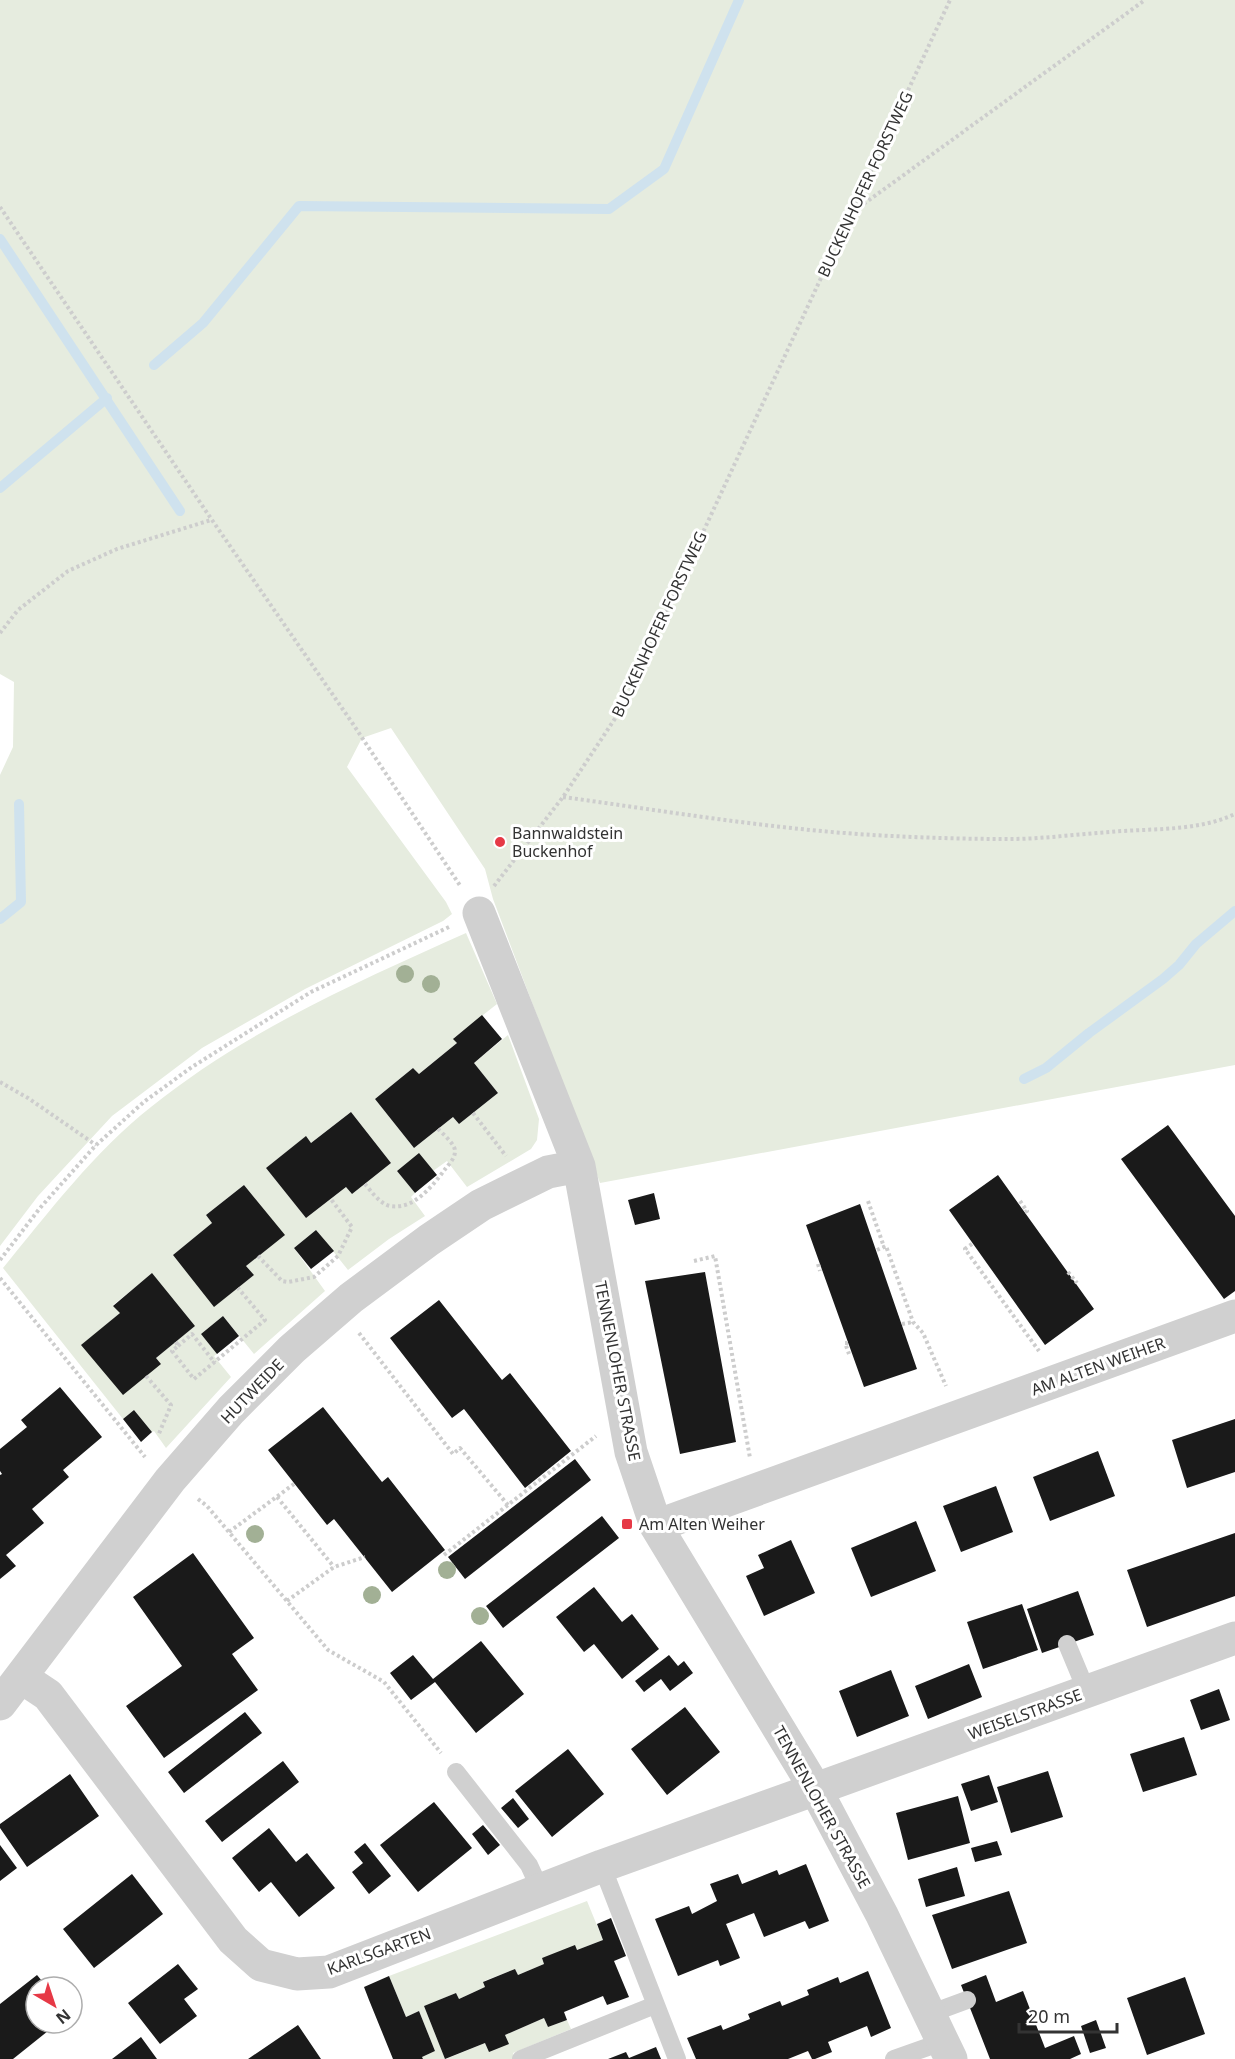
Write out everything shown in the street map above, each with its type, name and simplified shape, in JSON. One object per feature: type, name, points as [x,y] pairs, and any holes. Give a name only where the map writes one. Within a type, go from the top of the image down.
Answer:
[{"type":"street","name":"TENNENLOHER STRASSE","points":[[478,913],[579,1167],[631,1452],[656,1526],[816,1790],[882,1915],[941,2038]]},
{"type":"street","name":"HUTWEIDE","points":[[0,1704],[170,1480],[231,1410],[292,1349],[351,1298],[429,1240],[481,1206],[548,1172],[579,1167]]},
{"type":"street","name":"AM ALTEN WEIHER","points":[[656,1526],[1235,1316]]},
{"type":"street","name":"WEISELSTRASSE","points":[[816,1790],[1235,1638]]},
{"type":"street","name":"KARLSGARTEN","points":[[21,1677],[48,1695],[234,1940],[261,1965],[297,1974],[329,1972],[540,1889],[816,1790]]},
{"type":"lane","points":[[1067,1644],[1087,1692]]},
{"type":"lane","points":[[456,1772],[530,1865],[540,1889]]},
{"type":"lane","points":[[602,1866],[677,2059]]},
{"type":"lane","points":[[894,2059],[941,2038],[946,2006],[967,2000]]},
{"type":"lane","points":[[522,2059],[655,2005]]},
{"type":"path","name":"BUCKENHOFER FORSTWEG","points":[[478,913],[498,878],[562,797],[620,711],[950,0]]},
{"type":"path","points":[[852,212],[1144,0]]},
{"type":"path","points":[[0,207],[353,724],[478,913],[312,992],[192,1067],[145,1101],[96,1145],[40,1208],[0,1260]]},
{"type":"path","points":[[0,633],[18,610],[68,571],[117,549],[212,520]]},
{"type":"path","points":[[562,797],[763,825],[913,837],[1012,839],[1133,830],[1162,831],[1224,819],[1235,814]]},
{"type":"path","points":[[0,1082],[28,1098],[96,1145]]},
{"type":"path","points":[[473,1113],[511,1162]]},
{"type":"path","points":[[365,1184],[381,1202],[388,1206],[414,1201],[432,1186],[452,1161],[455,1151],[438,1129]]},
{"type":"path","points":[[258,1256],[282,1281],[314,1277],[338,1256],[352,1227],[330,1198]]},
{"type":"path","points":[[868,1201],[913,1322],[923,1333],[949,1393]]},
{"type":"path","points":[[1020,1201],[1027,1211],[1025,1212]]},
{"type":"path","points":[[972,1244],[965,1249],[1045,1360]]},
{"type":"path","points":[[877,1250],[884,1247]]},
{"type":"path","points":[[694,1261],[715,1256],[750,1463]]},
{"type":"path","points":[[818,1264],[820,1271]]},
{"type":"path","points":[[1068,1272],[1077,1283]]},
{"type":"path","points":[[0,1278],[154,1468],[207,1506],[328,1650],[384,1682],[456,1772]]},
{"type":"path","points":[[215,1362],[192,1334],[177,1344],[172,1351],[194,1379],[215,1362],[265,1320],[238,1288]]},
{"type":"path","points":[[902,1324],[913,1322]]},
{"type":"path","points":[[357,1330],[453,1454],[460,1448],[508,1505]]},
{"type":"path","points":[[848,1343],[845,1343],[849,1354]]},
{"type":"path","points":[[146,1376],[171,1405],[158,1436]]},
{"type":"path","points":[[444,1555],[599,1434]]},
{"type":"path","points":[[229,1532],[294,1484]]},
{"type":"path","points":[[277,1497],[334,1567]]},
{"type":"path","points":[[287,1601],[334,1567],[365,1557]]},
{"type":"shaded area","points":[[0,0],[1235,0],[1235,1065],[600,1183],[493,899],[485,869],[391,728],[362,738],[347,767],[446,902],[452,914],[443,921],[305,989],[202,1048],[112,1116],[38,1196],[0,1246],[0,775],[13,747],[14,682],[0,674]]},
{"type":"shaded area","points":[[466,933],[497,1004],[454,1038],[457,1043],[419,1074],[413,1068],[375,1099],[414,1148],[453,1117],[459,1124],[498,1093],[474,1063],[508,1035],[539,1119],[537,1140],[531,1149],[467,1187],[447,1161],[433,1171],[419,1154],[397,1171],[415,1193],[411,1197],[425,1216],[389,1239],[348,1270],[316,1230],[294,1248],[325,1291],[254,1354],[223,1316],[201,1334],[217,1354],[214,1356],[231,1377],[166,1448],[134,1410],[123,1419],[3,1268],[73,1183],[110,1143],[151,1107],[187,1080],[263,1031],[343,990]],"holes":[[[351,1112],[391,1163],[352,1194],[346,1187],[306,1218],[266,1168],[305,1137],[311,1143]],[[244,1185],[284,1235],[246,1266],[254,1275],[214,1306],[173,1255],[212,1223],[206,1215]],[[152,1274],[195,1326],[156,1358],[161,1364],[82,1345],[120,1313],[113,1305]]]},
{"type":"shaded area","points":[[587,1901],[603,1940],[577,1950],[542,1958],[544,1964],[518,1975],[515,1969],[484,1981],[485,1987],[459,1999],[456,1993],[424,2006],[445,2059],[423,2059],[422,2057],[435,2051],[419,2011],[406,2017],[389,1976]]},
{"type":"shaded area","points":[[544,2018],[548,2027],[567,2020],[571,2029],[513,2053],[515,2059],[446,2059],[485,2043],[508,2044],[505,2035]]},
{"type":"building","points":[[482,1015],[502,1039],[474,1063],[498,1093],[459,1124],[453,1117],[414,1148],[375,1099],[413,1068],[419,1074],[457,1043],[453,1039]]},
{"type":"building","points":[[351,1112],[391,1163],[352,1194],[346,1187],[306,1218],[266,1168],[306,1136],[311,1143]]},
{"type":"building","points":[[1168,1125],[1235,1216],[1235,1291],[1224,1299],[1121,1159]]},
{"type":"building","points":[[419,1153],[437,1175],[415,1193],[397,1171]]},
{"type":"building","points":[[998,1175],[1094,1309],[1045,1345],[949,1210]]},
{"type":"building","points":[[244,1185],[285,1235],[246,1266],[254,1275],[214,1307],[173,1255],[212,1223],[206,1215]]},
{"type":"building","points":[[654,1193],[660,1219],[635,1225],[628,1200]]},
{"type":"building","points":[[860,1204],[917,1369],[864,1387],[806,1225]]},
{"type":"building","points":[[316,1230],[334,1251],[311,1269],[294,1248]]},
{"type":"building","points":[[705,1272],[736,1442],[680,1454],[645,1281]]},
{"type":"building","points":[[152,1273],[195,1326],[156,1358],[161,1364],[123,1395],[81,1345],[120,1313],[113,1306]]},
{"type":"building","points":[[439,1300],[502,1380],[510,1373],[571,1451],[525,1488],[464,1409],[452,1418],[390,1338]]},
{"type":"building","points":[[223,1316],[239,1336],[217,1354],[201,1334]]},
{"type":"building","points":[[60,1387],[102,1437],[63,1470],[69,1477],[32,1509],[44,1523],[6,1555],[16,1566],[0,1579],[0,1475],[2,1474],[0,1449],[27,1427],[21,1420]]},
{"type":"building","points":[[323,1407],[382,1482],[388,1477],[445,1550],[392,1592],[334,1519],[327,1525],[268,1450]]},
{"type":"building","points":[[134,1410],[152,1432],[141,1442],[123,1419]]},
{"type":"building","points":[[1235,1419],[1235,1472],[1187,1488],[1172,1440]]},
{"type":"building","points":[[1098,1451],[1115,1496],[1050,1521],[1033,1477]]},
{"type":"building","points":[[575,1459],[591,1480],[465,1579],[448,1557]]},
{"type":"building","points":[[996,1486],[1013,1532],[961,1552],[943,1506]]},
{"type":"building","points":[[602,1516],[619,1538],[503,1628],[486,1606]]},
{"type":"building","points":[[916,1521],[936,1571],[871,1597],[851,1548]]},
{"type":"building","points":[[1235,1533],[1235,1596],[1147,1627],[1127,1570]]},
{"type":"building","points":[[791,1540],[815,1593],[764,1616],[746,1576],[764,1568],[758,1555]]},
{"type":"building","points":[[193,1553],[254,1638],[232,1654],[258,1690],[164,1758],[126,1706],[182,1666],[133,1597]]},
{"type":"building","points":[[594,1587],[622,1622],[632,1614],[659,1649],[622,1679],[594,1644],[584,1652],[556,1617]]},
{"type":"building","points":[[1078,1591],[1094,1635],[1042,1653],[1027,1609]]},
{"type":"building","points":[[1022,1604],[1038,1650],[983,1669],[967,1622]]},
{"type":"building","points":[[481,1641],[524,1694],[476,1733],[435,1682],[411,1700],[390,1673],[413,1655],[433,1679]]},
{"type":"building","points":[[669,1655],[678,1666],[684,1661],[693,1673],[670,1691],[661,1679],[644,1692],[635,1681]]},
{"type":"building","points":[[969,1664],[982,1697],[928,1719],[915,1686]]},
{"type":"building","points":[[891,1670],[909,1716],[857,1737],[839,1691]]},
{"type":"building","points":[[1219,1689],[1230,1720],[1201,1730],[1190,1700]]},
{"type":"building","points":[[685,1707],[720,1752],[667,1795],[631,1749]]},
{"type":"building","points":[[245,1712],[262,1733],[184,1793],[168,1772]]},
{"type":"building","points":[[1184,1737],[1197,1775],[1143,1792],[1130,1754]]},
{"type":"building","points":[[568,1749],[604,1794],[552,1837],[515,1791]]},
{"type":"building","points":[[283,1761],[299,1782],[222,1842],[205,1821]]},
{"type":"building","points":[[1048,1771],[1063,1817],[1011,1833],[997,1787]]},
{"type":"building","points":[[70,1774],[99,1816],[27,1867],[0,1828],[0,1824]]},
{"type":"building","points":[[989,1775],[998,1802],[971,1811],[961,1784]]},
{"type":"building","points":[[958,1796],[970,1843],[908,1860],[896,1813]]},
{"type":"building","points":[[513,1798],[529,1819],[518,1828],[501,1808]]},
{"type":"building","points":[[434,1802],[472,1848],[418,1892],[380,1845]]},
{"type":"building","points":[[483,1825],[500,1845],[488,1855],[472,1834]]},
{"type":"building","points":[[269,1828],[296,1862],[307,1853],[335,1888],[299,1917],[271,1882],[259,1892],[232,1858]]},
{"type":"building","points":[[997,1841],[1002,1855],[975,1862],[971,1848]]},
{"type":"building","points":[[365,1843],[391,1876],[369,1894],[352,1872],[363,1863],[354,1852]]},
{"type":"building","points":[[0,1845],[17,1868],[0,1881]]},
{"type":"building","points":[[806,1864],[829,1921],[809,1929],[805,1921],[764,1937],[754,1913],[726,1924],[740,1958],[720,1966],[718,1960],[678,1976],[655,1919],[689,1906],[692,1914],[717,1901],[710,1884],[738,1874],[742,1884],[777,1870],[779,1875]]},
{"type":"building","points":[[957,1867],[965,1896],[926,1907],[918,1879]]},
{"type":"building","points":[[132,1874],[163,1914],[94,1968],[63,1929]]},
{"type":"building","points":[[1009,1891],[1027,1943],[952,1969],[932,1915]]},
{"type":"building","points":[[611,1918],[626,1956],[614,1961],[629,1997],[607,2005],[603,1996],[564,2012],[567,2020],[548,2027],[544,2018],[505,2035],[509,2044],[489,2052],[485,2043],[445,2059],[424,2006],[456,1993],[459,1999],[485,1987],[483,1982],[515,1969],[518,1975],[544,1964],[542,1958],[575,1945],[577,1950],[603,1940],[597,1924]]},
{"type":"building","points":[[178,1964],[198,1989],[184,1999],[197,2016],[160,2044],[128,2003]]},
{"type":"building","points":[[868,1971],[891,2028],[871,2037],[867,2026],[828,2042],[832,2052],[815,2059],[812,2059],[808,2051],[788,2059],[696,2059],[687,2038],[721,2025],[723,2030],[750,2019],[748,2014],[780,2001],[782,2006],[809,1995],[807,1990],[838,1977],[840,1983]]},
{"type":"building","points":[[986,1975],[996,2002],[1023,1991],[1045,2048],[1074,2036],[1081,2054],[1070,2059],[990,2059],[961,1985]]},
{"type":"building","points":[[389,1976],[406,2017],[419,2011],[435,2051],[422,2057],[423,2059],[393,2059],[364,1987]]},
{"type":"building","points":[[1185,1977],[1205,2034],[1147,2055],[1127,1998]]},
{"type":"building","points":[[24,1985],[24,2035],[43,2035],[13,2059],[0,2059],[0,2004]]},
{"type":"building","points":[[1096,2020],[1106,2048],[1090,2053],[1081,2026]]},
{"type":"building","points":[[298,2025],[321,2059],[248,2059]]},
{"type":"building","points":[[141,2037],[157,2059],[112,2059]]},
{"type":"building","points":[[656,2047],[661,2059],[608,2059],[626,2052],[629,2058]]},
{"type":"waterway","points":[[154,365],[203,323],[299,206],[609,209],[664,169],[739,0]]},
{"type":"waterway","points":[[0,239],[180,511]]},
{"type":"waterway","points":[[0,488],[107,398]]},
{"type":"waterway","points":[[0,919],[21,902],[19,804]]},
{"type":"waterway","points":[[1024,1079],[1046,1068],[1089,1033],[1163,979],[1179,965],[1196,944],[1235,911]]},
{"type":"place","name":"Bannwaldstein Buckenhof","points":[[500,842]]},
{"type":"place","name":"Am Alten Weiher","points":[[627,1524]]}]
